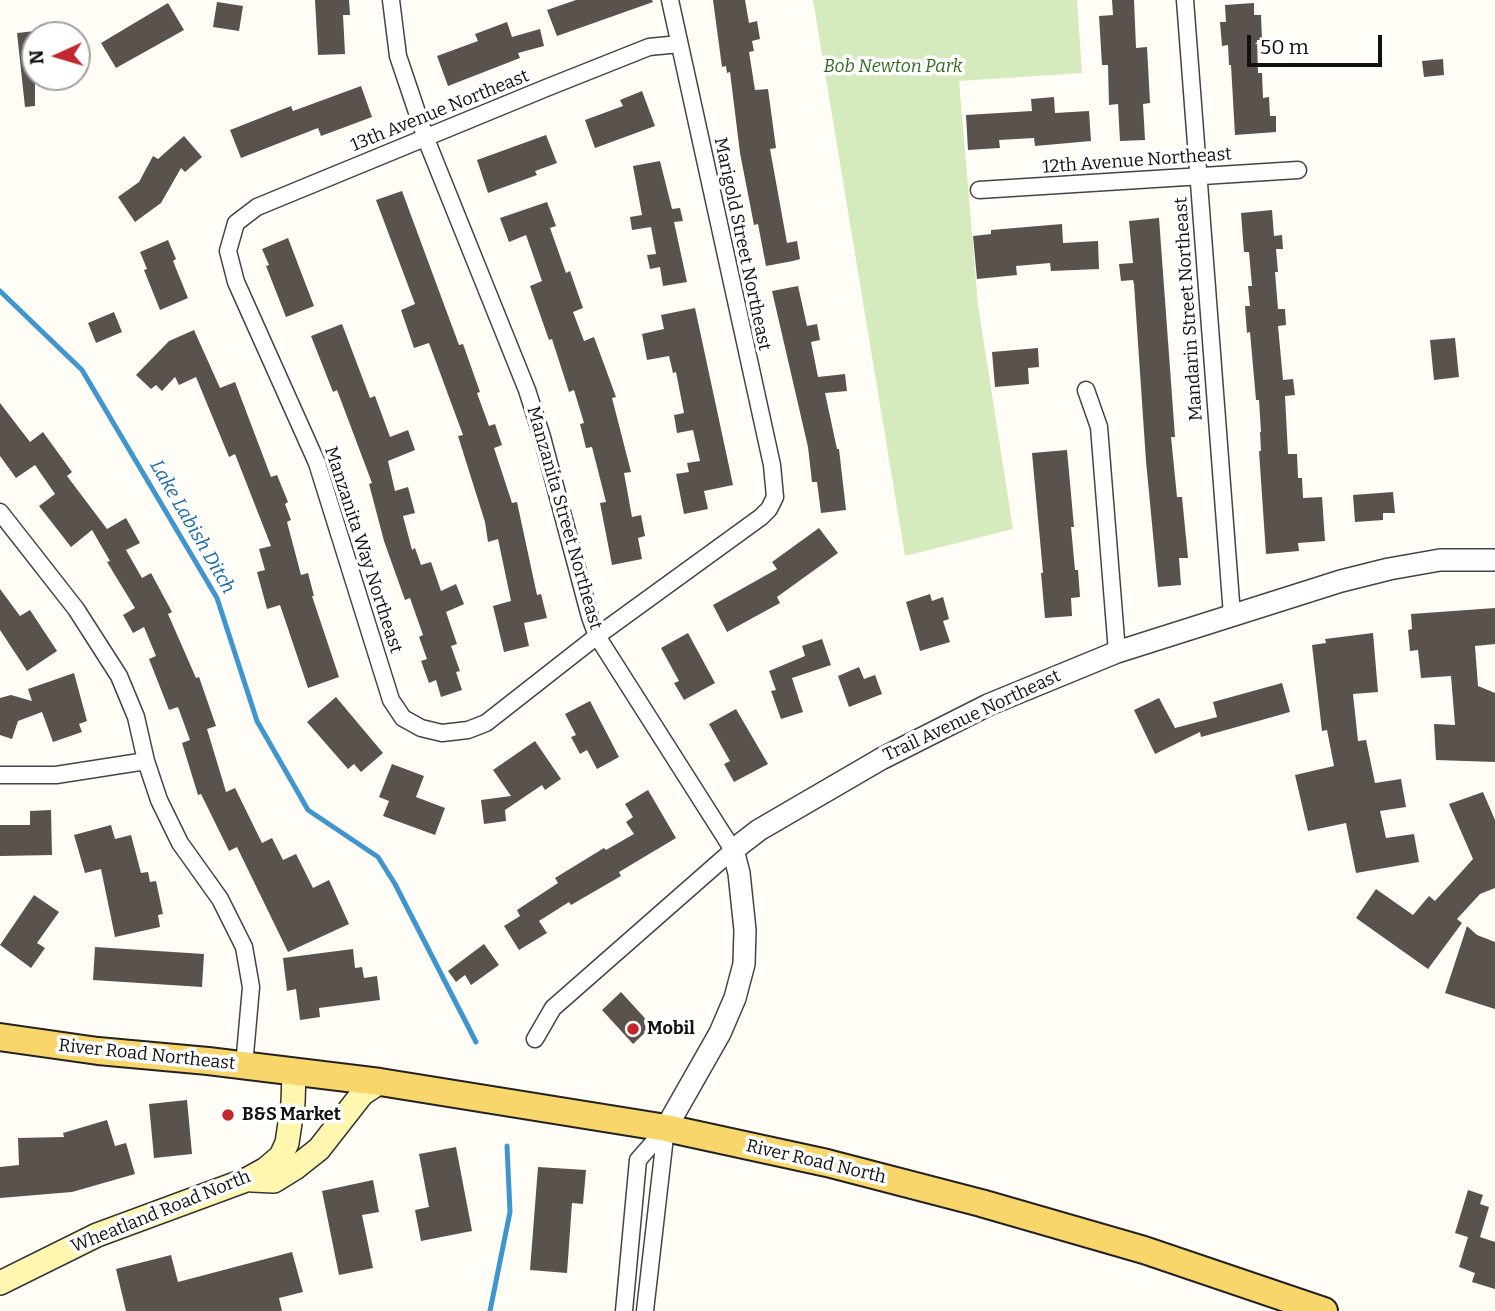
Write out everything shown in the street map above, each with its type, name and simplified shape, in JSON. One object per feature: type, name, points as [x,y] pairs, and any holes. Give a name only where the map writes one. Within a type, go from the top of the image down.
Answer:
[{"type":"main road","name":"River Road Northeast","points":[[0,1037],[98,1051],[294,1072]]},
{"type":"main road","name":"River Road North","points":[[294,1072],[380,1082],[666,1128],[827,1163],[1144,1250],[1324,1311]]},
{"type":"main road","name":"Wheatland Road North","points":[[0,1283],[97,1235],[246,1180],[266,1169],[281,1156],[287,1143],[294,1072]]},
{"type":"main road","points":[[246,1180],[274,1181],[295,1168],[319,1149],[362,1094],[380,1082]]},
{"type":"street","name":"Manzanita Street Northeast","points":[[391,0],[398,55],[425,139],[527,390],[597,636],[733,850],[739,873],[745,930],[741,979],[720,1033],[666,1128]]},
{"type":"street","name":"Marigold Street Northeast","points":[[597,636],[761,517],[775,497],[772,465],[670,0]]},
{"type":"street","name":"Mandarin Street Northeast","points":[[1185,0],[1232,615]]},
{"type":"street","name":"13th Avenue Northeast","points":[[230,237],[236,223],[257,207],[649,47],[679,44]]},
{"type":"street","name":"12th Avenue Northeast","points":[[979,190],[1298,170]]},
{"type":"street","name":"Manzanita Way Northeast","points":[[230,237],[228,251],[231,267],[317,463],[391,700],[403,718],[421,728],[442,733],[468,730],[486,723],[597,636]]},
{"type":"street","points":[[1086,390],[1099,426],[1116,652]]},
{"type":"street","points":[[0,512],[76,609],[120,676],[136,716],[146,761],[159,800],[175,833],[220,899],[244,947],[251,987],[244,1066]]},
{"type":"street","name":"Trail Avenue Northeast","points":[[535,1039],[553,1008],[759,830],[881,759],[988,705],[1116,652],[1341,581],[1414,563],[1456,559],[1495,560]]},
{"type":"street","points":[[0,775],[56,775],[146,761]]},
{"type":"street","points":[[624,1311],[638,1160],[666,1128]]},
{"type":"street","points":[[645,1311],[666,1128]]},
{"type":"green space","name":"Bob Newton Park","points":[[813,0],[1077,0],[1082,73],[959,81],[978,305],[1013,529],[905,556]]},
{"type":"building","points":[[315,0],[349,0],[350,15],[343,15],[345,54],[318,55]]},
{"type":"building","points":[[576,0],[653,2],[557,36],[547,10]]},
{"type":"building","points":[[713,0],[745,0],[749,23],[757,21],[760,39],[752,41],[754,51],[749,52],[755,90],[768,89],[776,148],[770,149],[787,243],[797,241],[800,259],[766,266],[758,224],[754,225],[740,153],[730,72],[727,73],[726,66],[722,67]]},
{"type":"building","points":[[1112,0],[1134,0],[1136,48],[1147,47],[1150,103],[1143,104],[1145,140],[1120,141],[1118,104],[1109,105],[1108,65],[1102,65],[1099,16],[1113,15]]},
{"type":"building","points":[[217,2],[243,6],[239,31],[213,27]]},
{"type":"building","points":[[168,3],[184,30],[116,68],[101,43]]},
{"type":"building","points":[[1254,3],[1254,15],[1261,15],[1262,40],[1257,40],[1258,73],[1262,73],[1263,98],[1269,97],[1270,116],[1276,116],[1276,132],[1235,135],[1231,65],[1228,45],[1222,46],[1220,22],[1226,22],[1225,5]]},
{"type":"building","points":[[507,22],[512,37],[540,29],[544,46],[518,53],[520,58],[448,86],[437,56],[478,41],[475,34]]},
{"type":"building","points":[[17,33],[21,33],[21,70]]},
{"type":"building","points":[[1443,59],[1444,75],[1424,77],[1422,61]]},
{"type":"building","points":[[361,86],[372,117],[321,136],[318,128],[241,158],[230,130],[291,106],[293,111]]},
{"type":"building","points":[[23,91],[35,91],[35,106],[25,107]]},
{"type":"building","points":[[642,91],[655,126],[595,148],[585,120],[623,106],[620,100]]},
{"type":"building","points":[[1054,97],[1055,113],[1089,111],[1091,141],[1035,146],[1034,138],[999,140],[1000,148],[968,150],[966,115],[1032,111],[1031,99]]},
{"type":"building","points":[[546,135],[557,163],[535,171],[537,175],[488,193],[477,160]]},
{"type":"building","points":[[184,136],[202,157],[185,172],[181,168],[161,203],[135,222],[118,197],[139,182],[153,156],[158,159]]},
{"type":"building","points":[[660,161],[672,209],[680,208],[683,221],[674,222],[687,282],[663,286],[660,267],[650,269],[647,255],[656,254],[651,227],[632,230],[630,217],[642,215],[633,166]]},
{"type":"building","points":[[402,191],[459,345],[463,344],[489,426],[495,424],[502,445],[494,448],[512,503],[517,502],[537,595],[541,594],[547,618],[524,623],[529,646],[504,652],[493,606],[511,601],[498,539],[488,542],[485,522],[458,436],[463,435],[429,343],[414,348],[401,310],[415,304],[376,200]]},
{"type":"building","points":[[547,202],[556,226],[550,228],[566,273],[570,271],[583,308],[573,312],[584,341],[594,337],[616,397],[612,398],[631,472],[624,473],[632,517],[641,515],[645,536],[638,538],[642,559],[612,565],[600,503],[606,502],[592,447],[586,448],[580,424],[584,423],[574,390],[569,392],[552,339],[549,340],[530,286],[542,281],[526,235],[509,242],[500,218]]},
{"type":"building","points":[[1272,210],[1274,236],[1282,235],[1283,249],[1276,249],[1278,272],[1275,272],[1278,309],[1285,309],[1286,325],[1278,326],[1283,380],[1293,379],[1295,395],[1285,396],[1288,454],[1297,454],[1298,478],[1302,478],[1303,498],[1322,497],[1325,541],[1298,543],[1299,551],[1266,554],[1259,451],[1259,400],[1256,400],[1245,306],[1250,306],[1248,286],[1252,286],[1249,252],[1244,252],[1241,213]]},
{"type":"building","points":[[1159,218],[1175,437],[1171,437],[1177,497],[1182,497],[1188,558],[1179,558],[1181,585],[1158,587],[1134,284],[1133,280],[1121,281],[1119,264],[1133,263],[1129,221]]},
{"type":"building","points":[[1062,224],[1063,243],[1098,241],[1099,269],[1051,271],[1050,263],[1016,266],[1017,275],[977,279],[973,236],[991,234],[991,230]]},
{"type":"building","points":[[288,238],[314,306],[286,317],[262,249]]},
{"type":"building","points":[[168,240],[176,259],[173,261],[188,298],[160,310],[140,252]]},
{"type":"building","points":[[798,286],[807,326],[817,324],[820,340],[811,342],[818,377],[845,374],[847,391],[825,393],[839,449],[846,510],[821,513],[817,482],[812,482],[808,447],[772,291]]},
{"type":"building","points":[[695,308],[733,485],[704,491],[708,509],[684,514],[676,474],[689,472],[687,463],[700,461],[693,430],[677,433],[674,415],[684,413],[676,372],[673,373],[669,356],[647,360],[642,334],[664,329],[661,315]]},
{"type":"building","points":[[114,312],[122,332],[96,343],[88,323]]},
{"type":"building","points":[[342,324],[370,398],[375,396],[390,437],[408,430],[415,450],[388,461],[395,491],[408,487],[415,513],[403,516],[412,550],[415,548],[421,565],[431,562],[441,591],[456,584],[464,604],[446,612],[457,644],[451,646],[460,671],[456,672],[462,690],[441,697],[436,680],[429,683],[421,661],[427,659],[419,637],[423,635],[410,598],[405,600],[384,541],[369,484],[372,483],[337,390],[333,392],[311,336]]},
{"type":"building","points":[[194,330],[220,388],[235,382],[271,477],[277,475],[288,502],[285,504],[291,520],[287,522],[301,575],[308,573],[312,596],[339,677],[308,688],[280,605],[267,609],[257,572],[265,570],[259,549],[271,546],[235,454],[229,457],[196,377],[179,385],[175,377],[162,391],[156,385],[151,389],[136,375],[169,341]]},
{"type":"building","points":[[1455,338],[1459,377],[1434,380],[1430,340]]},
{"type":"building","points":[[1038,348],[1039,367],[1028,368],[1029,384],[995,387],[992,352]]},
{"type":"building","points":[[0,403],[30,442],[43,432],[72,472],[67,476],[107,529],[126,518],[140,543],[126,550],[142,578],[151,573],[172,612],[168,614],[196,678],[199,677],[216,726],[207,729],[226,792],[235,788],[262,843],[272,838],[283,860],[296,854],[313,888],[329,880],[349,924],[288,952],[237,847],[229,851],[201,794],[198,795],[182,743],[190,740],[178,707],[169,710],[149,659],[156,656],[144,627],[133,633],[123,615],[135,608],[107,562],[110,561],[92,530],[71,547],[39,506],[55,494],[35,465],[16,478],[0,456]]},
{"type":"building","points":[[1067,450],[1074,527],[1071,527],[1080,597],[1071,598],[1072,616],[1045,618],[1032,453]]},
{"type":"building","points":[[1393,492],[1395,513],[1383,513],[1383,520],[1355,522],[1353,495]]},
{"type":"building","points":[[819,528],[838,553],[777,597],[780,603],[727,632],[713,605],[777,569],[772,562]]},
{"type":"building","points":[[0,589],[20,616],[30,610],[57,651],[27,671],[0,630]]},
{"type":"building","points":[[930,594],[932,601],[943,597],[949,619],[943,621],[950,642],[920,651],[906,602]]},
{"type":"building","points":[[1495,608],[1495,644],[1475,646],[1478,686],[1495,693],[1495,762],[1436,760],[1434,724],[1455,725],[1451,676],[1421,678],[1418,650],[1410,651],[1408,630],[1412,629],[1411,614]]},
{"type":"building","points":[[688,633],[715,683],[684,700],[674,683],[679,681],[661,648]]},
{"type":"building","points":[[1373,633],[1378,692],[1353,694],[1358,741],[1366,740],[1375,783],[1401,779],[1406,807],[1380,811],[1386,838],[1414,834],[1419,862],[1356,873],[1346,823],[1308,831],[1295,775],[1334,766],[1327,730],[1322,731],[1312,645],[1326,643],[1325,639]]},
{"type":"building","points":[[822,639],[831,665],[792,678],[803,712],[781,719],[771,691],[776,690],[769,671],[805,656],[802,646]]},
{"type":"building","points":[[859,667],[864,679],[875,675],[882,694],[849,707],[838,676]]},
{"type":"building","points":[[74,673],[87,721],[79,724],[82,732],[53,742],[42,712],[18,721],[12,739],[0,735],[0,698],[11,695],[32,701],[28,689]]},
{"type":"building","points":[[1282,683],[1290,712],[1201,737],[1200,732],[1155,754],[1134,710],[1159,698],[1175,728],[1217,717],[1213,702]]},
{"type":"building","points":[[336,697],[383,753],[361,772],[354,764],[348,769],[307,722]]},
{"type":"building","points":[[590,701],[619,757],[597,769],[587,750],[580,754],[571,737],[576,735],[565,714]]},
{"type":"building","points":[[736,709],[768,764],[734,782],[724,764],[730,761],[709,724]]},
{"type":"building","points":[[535,741],[561,779],[545,790],[542,785],[505,810],[506,821],[484,824],[481,800],[511,796],[493,770]]},
{"type":"building","points":[[392,764],[424,776],[416,797],[445,808],[435,835],[383,816],[389,801],[379,797]]},
{"type":"building","points":[[648,790],[676,838],[619,872],[621,876],[571,905],[569,902],[539,921],[547,933],[519,950],[504,926],[520,916],[517,910],[558,883],[555,878],[604,848],[606,850],[634,834],[626,822],[633,817],[625,804]]},
{"type":"building","points":[[1483,792],[1495,820],[1495,888],[1480,894],[1457,919],[1462,923],[1428,969],[1356,918],[1376,889],[1413,915],[1429,896],[1435,901],[1473,859],[1449,804]]},
{"type":"building","points":[[51,810],[52,855],[0,856],[0,825],[30,825],[30,811]]},
{"type":"building","points":[[111,825],[115,839],[131,835],[141,873],[148,872],[150,882],[156,881],[163,914],[158,915],[160,927],[115,937],[101,869],[85,873],[74,835]]},
{"type":"building","points":[[34,895],[59,912],[37,943],[45,948],[31,968],[0,945]]},
{"type":"building","points":[[1467,926],[1477,935],[1495,942],[1495,1009],[1445,993]]},
{"type":"building","points":[[484,944],[499,965],[471,985],[465,975],[456,982],[448,971]]},
{"type":"building","points":[[95,947],[204,954],[202,987],[93,980]]},
{"type":"building","points":[[353,949],[355,968],[362,967],[364,978],[377,976],[380,1000],[319,1008],[320,1017],[300,1020],[296,989],[287,991],[283,958]]},
{"type":"building","points":[[621,992],[652,1026],[633,1044],[602,1010]]},
{"type":"building","points":[[187,1100],[192,1154],[154,1158],[149,1104]]},
{"type":"building","points":[[107,1120],[115,1146],[126,1143],[135,1174],[72,1192],[0,1198],[0,1167],[19,1165],[18,1138],[64,1137],[63,1133]]},
{"type":"building","points":[[456,1147],[472,1231],[421,1241],[415,1210],[429,1207],[419,1154]]},
{"type":"building","points":[[538,1167],[586,1170],[583,1204],[572,1203],[567,1273],[530,1270]]},
{"type":"building","points":[[373,1180],[379,1212],[362,1215],[373,1268],[339,1275],[322,1191]]},
{"type":"building","points":[[1468,1190],[1483,1195],[1480,1204],[1489,1207],[1480,1237],[1495,1242],[1495,1289],[1472,1282],[1475,1273],[1459,1267],[1468,1237],[1455,1233]]},
{"type":"building","points":[[292,1252],[303,1292],[279,1298],[282,1311],[126,1311],[116,1269],[171,1255],[178,1282]]},
{"type":"waterway","name":"Lake Labish Ditch","points":[[0,291],[82,370],[217,598],[257,721],[308,810],[378,857],[395,884],[476,1042]]},
{"type":"waterway","name":"Lake Labish Ditch","points":[[490,1311],[510,1212],[507,1146]]},
{"type":"place","name":"Mobil","points":[[633,1029]]},
{"type":"place","name":"B&S Market","points":[[228,1115]]}]
